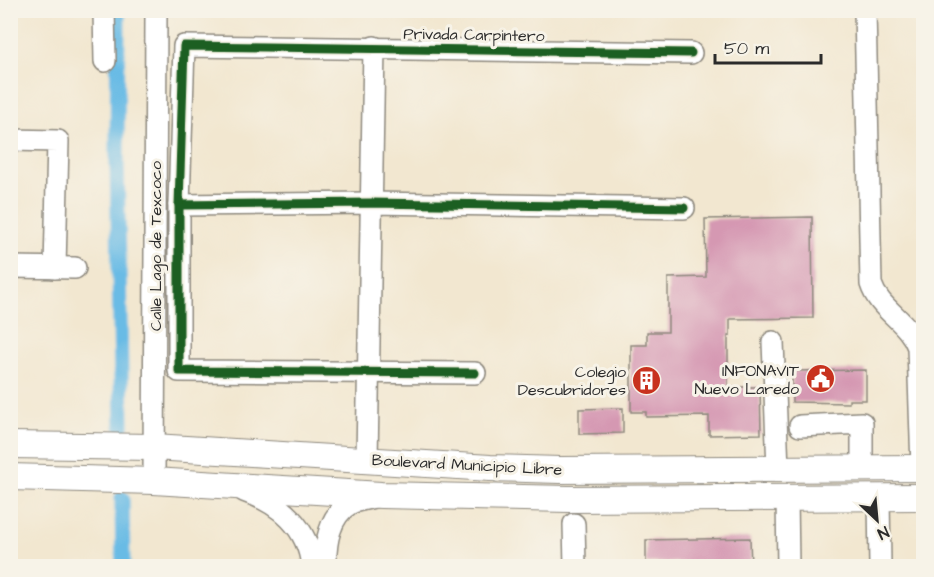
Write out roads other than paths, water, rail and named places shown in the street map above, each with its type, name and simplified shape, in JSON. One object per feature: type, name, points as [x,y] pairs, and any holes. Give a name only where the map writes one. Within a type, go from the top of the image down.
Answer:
[{"type":"main road","name":"Boulevard Municipio Libre","points":[[10,445],[154,447],[490,468],[923,468]]},
{"type":"main road","points":[[488,496],[490,468]]},
{"type":"main road","points":[[841,498],[851,468]]},
{"type":"main road","name":"Boulevard Municipio Libre","points":[[10,477],[154,481],[381,495],[568,499],[924,497]]},
{"type":"street","points":[[104,10],[105,61]]},
{"type":"street","name":"Calle Lago de Texcoco","points":[[154,481],[156,10]]},
{"type":"street","points":[[866,10],[871,284],[878,299],[914,337],[918,347],[923,468]]},
{"type":"street","name":"Privada Carpintero","points":[[179,205],[184,46],[691,53]]},
{"type":"street","points":[[367,459],[374,47]]},
{"type":"street","points":[[10,140],[58,141],[65,268],[10,267]]},
{"type":"street","points":[[475,373],[179,371],[179,205],[371,202],[684,208]]},
{"type":"street","points":[[773,342],[778,469]]},
{"type":"street","points":[[800,426],[862,423],[851,468]]},
{"type":"street","points":[[230,486],[257,495],[281,509],[300,528],[312,567]]},
{"type":"street","points":[[326,567],[327,539],[335,521],[344,509],[352,502],[381,495]]},
{"type":"street","points":[[787,498],[788,567]]},
{"type":"street","points":[[879,498],[880,567]]},
{"type":"street","points":[[574,524],[575,567]]},
{"type":"street","points":[[305,540],[327,539]]},
{"type":"waterway","points":[[118,10],[117,162],[122,426]]},
{"type":"waterway","points":[[122,498],[123,566]]},
{"type":"place","name":"INFONAVIT Nuevo Laredo","points":[[820,379]]},
{"type":"place","name":"Colegio Descubridores","points":[[647,380]]}]
